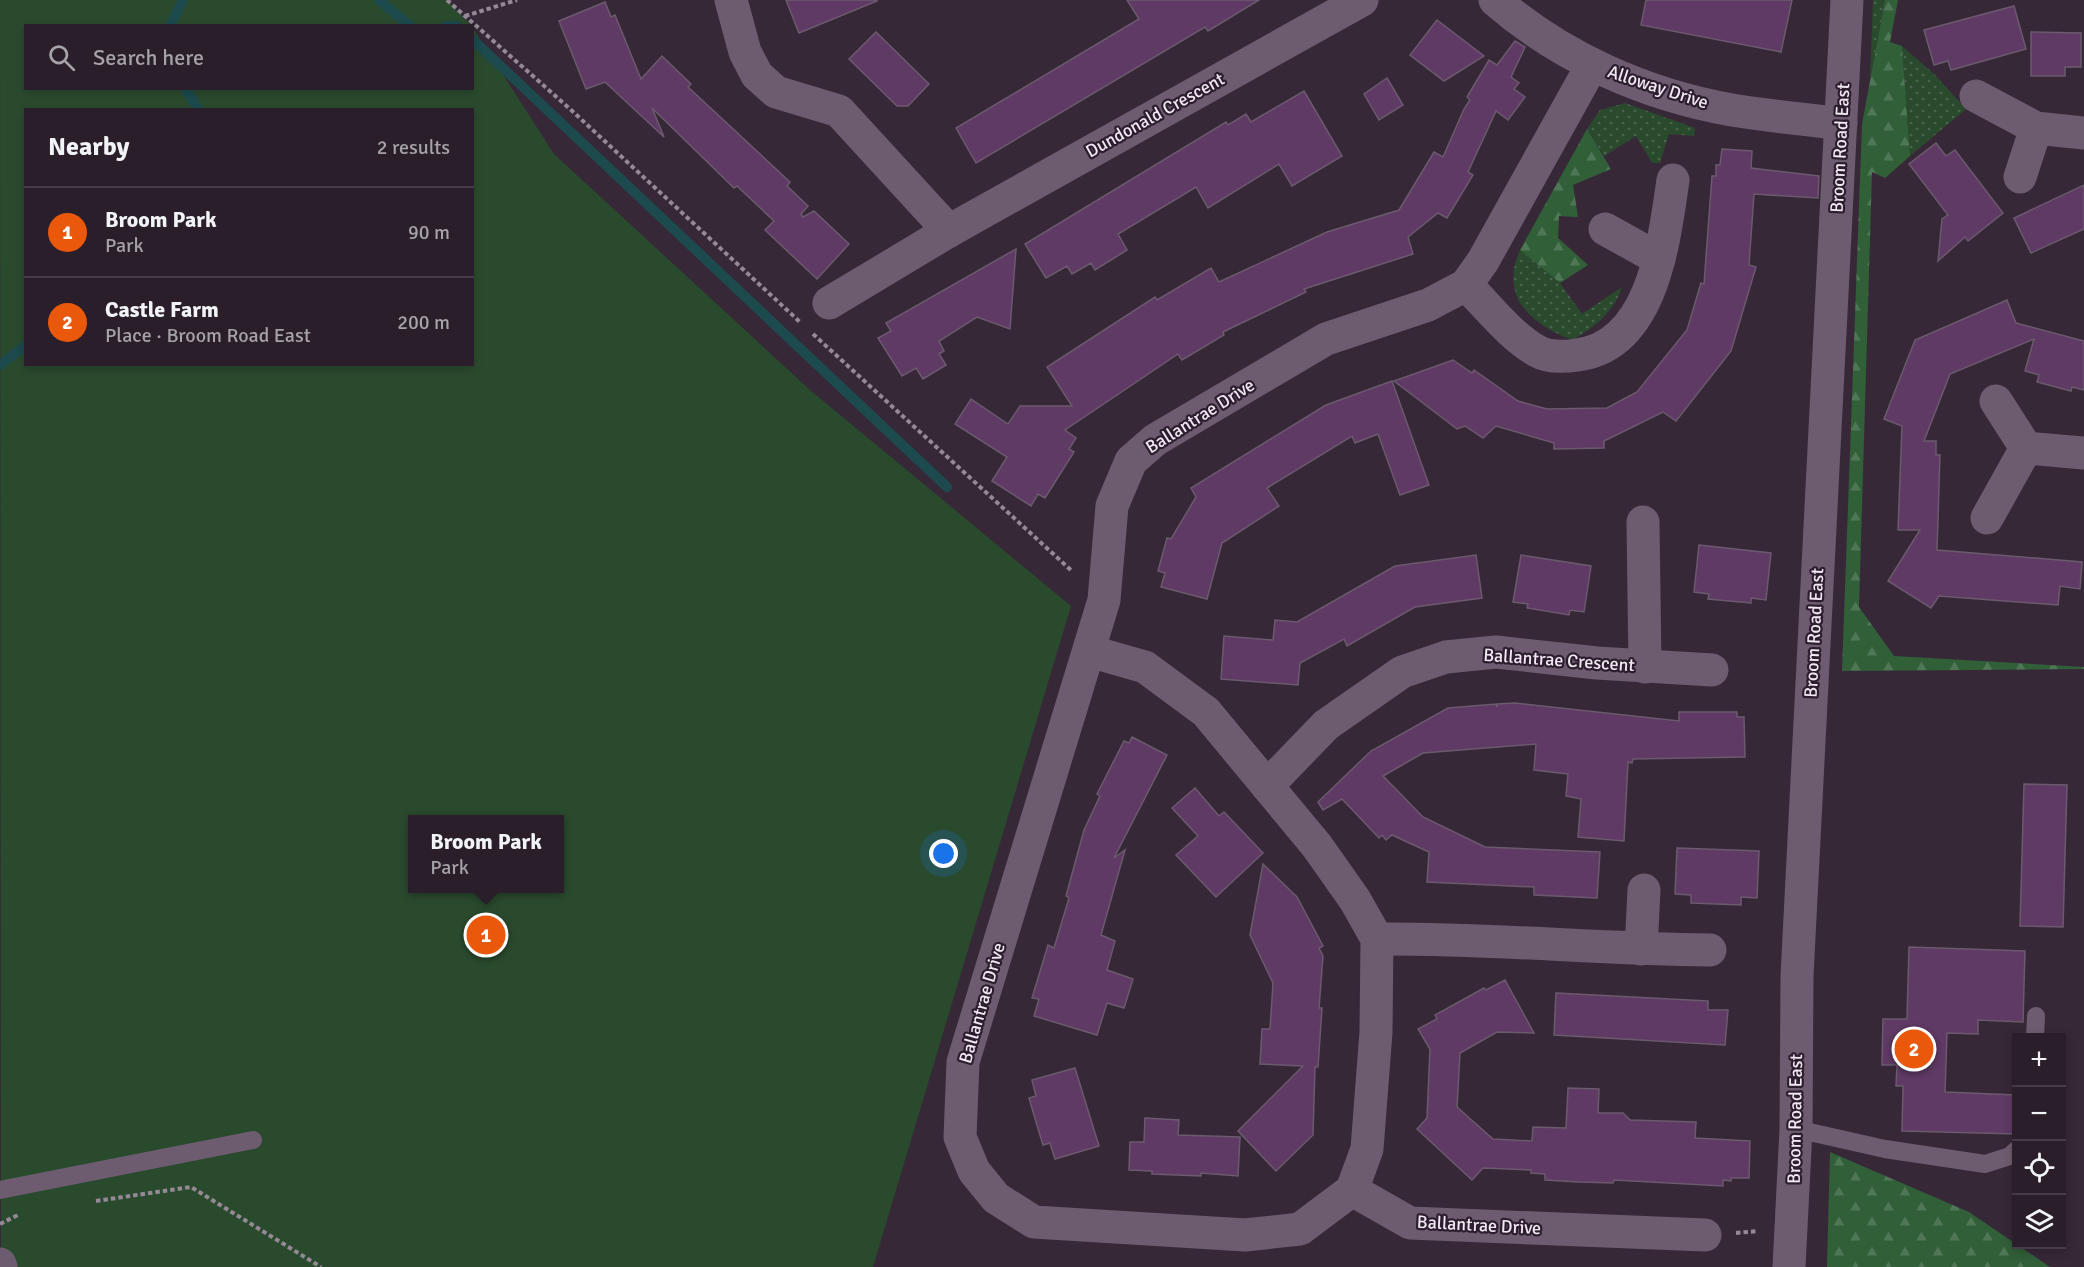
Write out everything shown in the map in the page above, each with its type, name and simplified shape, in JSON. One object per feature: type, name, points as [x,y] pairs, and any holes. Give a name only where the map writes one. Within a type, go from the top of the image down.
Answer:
[{"type":"street","points":[[731,0],[745,52],[757,75],[776,92],[839,111],[949,231]]},
{"type":"street","name":"Dundonald Crescent","points":[[829,303],[949,231],[1362,0]]},
{"type":"street","name":"Alloway Drive","points":[[1495,0],[1525,26],[1592,65],[1667,93],[1731,110],[1841,124]]},
{"type":"street","name":"Broom Road East","points":[[1789,1267],[1796,1129],[1797,976],[1847,0]]},
{"type":"street","name":"Ballantrae Drive","points":[[1592,65],[1483,261],[1466,285],[1428,305],[1326,339],[1147,447],[1131,461],[1112,506],[1104,600],[963,1062],[960,1137],[974,1171],[996,1198],[1034,1222],[1245,1235],[1300,1228],[1352,1190],[1410,1223],[1705,1235]]},
{"type":"street","points":[[1976,96],[2036,128],[2084,133]]},
{"type":"street","points":[[2020,177],[2036,128]]},
{"type":"street","points":[[1466,285],[1537,352],[1560,357],[1600,351],[1638,317],[1659,259],[1673,180]]},
{"type":"street","points":[[1605,229],[1659,259]]},
{"type":"street","points":[[1996,401],[2026,448]]},
{"type":"street","points":[[2026,448],[2084,453]]},
{"type":"street","points":[[1987,518],[2026,448]]},
{"type":"street","name":"Ballantrae Crescent","points":[[1643,522],[1645,667]]},
{"type":"street","points":[[1089,651],[1145,667],[1206,712],[1317,846],[1355,900],[1377,939],[1376,1032],[1367,1149],[1352,1190]]},
{"type":"street","name":"Ballantrae Crescent","points":[[1267,786],[1326,725],[1402,672],[1446,657],[1496,652],[1645,667],[1712,670]]},
{"type":"street","points":[[1641,949],[1644,890]]},
{"type":"street","points":[[1377,939],[1452,938],[1710,951]]},
{"type":"lane","points":[[2035,1033],[2036,1016]]},
{"type":"lane","points":[[1796,1129],[1885,1149],[1985,1164],[2012,1154]]},
{"type":"lane","points":[[0,1190],[253,1140]]},
{"type":"path","points":[[447,0],[569,108],[803,325]]},
{"type":"path","points":[[465,16],[517,0]]},
{"type":"path","points":[[812,333],[1104,600]]},
{"type":"path","points":[[86,1202],[191,1187],[321,1267]]},
{"type":"path","points":[[0,1224],[28,1210]]},
{"type":"path","points":[[1705,1235],[1792,1228]]},
{"type":"green space","points":[[0,0],[447,0],[470,24],[24,24],[24,90],[474,90],[474,30],[554,154],[810,390],[1071,606],[873,1267],[1,1267]]},
{"type":"green space","points":[[1873,0],[1885,0],[1870,80]]},
{"type":"green space","points":[[1885,0],[1898,0],[1890,42],[1902,46],[1910,156],[1885,178],[1872,172],[1859,607],[1894,656],[2084,667],[2084,669],[1842,671],[1862,124]]},
{"type":"green space","points":[[1902,46],[1934,74],[1966,109],[1910,156]]},
{"type":"green space","points":[[1625,103],[1695,128],[1694,136],[1669,134],[1660,163],[1652,163],[1636,136],[1604,156],[1587,129],[1600,110]]},
{"type":"green space","points":[[1587,129],[1611,169],[1573,185],[1578,217],[1559,216],[1558,238],[1588,265],[1560,283],[1520,250]]},
{"type":"green space","points":[[1520,250],[1560,283],[1582,314],[1622,287],[1608,312],[1595,325],[1572,340],[1544,326],[1532,317],[1516,295],[1515,267]]},
{"type":"green space","points":[[1830,1152],[1969,1212],[2012,1241],[2012,1249],[2023,1249],[2050,1267],[1827,1267]]},
{"type":"building","points":[[786,0],[877,0],[877,1],[799,33]]},
{"type":"building","points":[[1127,0],[1259,0],[1208,31],[1205,27],[976,163],[956,128],[1139,19]]},
{"type":"building","points":[[1646,0],[1792,0],[1781,52],[1641,25]]},
{"type":"building","points":[[605,2],[611,17],[615,15],[641,79],[662,56],[691,84],[688,87],[790,182],[787,186],[808,206],[801,214],[803,217],[814,211],[849,244],[817,279],[765,230],[774,221],[737,186],[734,188],[652,108],[664,137],[605,82],[586,89],[559,21]]},
{"type":"building","points":[[2014,6],[2026,49],[1951,70],[1948,61],[1934,65],[1924,30]]},
{"type":"building","points":[[1437,20],[1484,56],[1444,81],[1410,55]]},
{"type":"building","points":[[876,32],[929,84],[908,106],[897,106],[849,59]]},
{"type":"building","points":[[2031,32],[2081,33],[2081,67],[2065,67],[2065,76],[2031,76]]},
{"type":"building","points":[[1515,41],[1525,47],[1511,77],[1519,83],[1514,89],[1525,97],[1508,120],[1496,111],[1468,172],[1473,175],[1447,218],[1438,213],[1408,237],[1413,254],[1304,289],[1306,292],[1223,332],[1224,335],[1182,360],[1178,354],[1065,430],[1076,438],[1069,449],[1074,452],[1045,498],[1038,494],[1031,506],[992,481],[1007,457],[955,424],[971,399],[1008,424],[1020,406],[1072,406],[1047,367],[1155,297],[1157,300],[1211,268],[1219,282],[1327,232],[1399,210],[1434,152],[1443,157],[1470,100],[1467,97],[1489,60],[1497,65]]},
{"type":"building","points":[[1387,78],[1403,105],[1379,120],[1364,94]]},
{"type":"building","points":[[1304,91],[1342,156],[1292,186],[1279,164],[1208,208],[1196,187],[1118,234],[1127,250],[1095,270],[1091,263],[1072,274],[1067,266],[1046,278],[1025,244],[1226,122],[1228,125],[1246,114],[1251,122]]},
{"type":"building","points":[[1936,143],[1946,156],[1955,150],[2003,213],[1968,241],[1965,237],[1938,261],[1942,219],[1948,215],[1909,164]]},
{"type":"building","points":[[1722,149],[1752,151],[1751,168],[1819,176],[1818,198],[1754,194],[1749,265],[1756,267],[1731,351],[1676,421],[1663,412],[1604,441],[1604,448],[1554,449],[1554,443],[1496,426],[1483,438],[1465,426],[1457,429],[1394,381],[1453,360],[1472,373],[1474,370],[1518,401],[1547,409],[1607,408],[1637,392],[1687,330],[1701,283],[1704,284],[1712,176],[1716,176],[1716,165],[1720,165]]},
{"type":"building","points":[[2084,185],[2084,229],[2031,253],[2014,218]]},
{"type":"building","points":[[1016,249],[1010,329],[977,317],[939,341],[944,351],[939,354],[946,365],[923,379],[916,368],[902,376],[878,338],[891,331],[886,323]]},
{"type":"building","points":[[2007,300],[2016,323],[2084,341],[2084,390],[2072,387],[2071,391],[2037,382],[2039,375],[2025,371],[2034,339],[1950,374],[1924,441],[1936,441],[1936,455],[1940,455],[1937,550],[2082,562],[2080,589],[2060,586],[2058,605],[1939,596],[1931,608],[1888,581],[1920,530],[1898,530],[1902,426],[1884,419],[1915,340]]},
{"type":"building","points":[[1392,381],[1429,485],[1400,495],[1378,434],[1355,443],[1352,436],[1267,488],[1279,506],[1222,543],[1207,599],[1161,587],[1165,573],[1158,571],[1167,538],[1171,539],[1196,497],[1191,488],[1326,405]]},
{"type":"building","points":[[1699,545],[1771,553],[1766,600],[1751,598],[1751,603],[1708,599],[1709,594],[1694,592]]},
{"type":"building","points":[[1476,555],[1482,598],[1415,607],[1347,646],[1344,639],[1300,663],[1298,685],[1221,679],[1224,636],[1273,640],[1275,620],[1297,622],[1395,566]]},
{"type":"building","points":[[1521,555],[1591,566],[1584,612],[1570,610],[1569,615],[1527,608],[1528,604],[1513,602]]},
{"type":"building","points":[[1515,703],[1679,721],[1679,712],[1737,712],[1737,717],[1744,717],[1745,757],[1633,759],[1632,763],[1628,762],[1624,841],[1578,837],[1581,799],[1566,796],[1568,774],[1534,770],[1536,744],[1423,753],[1383,776],[1423,817],[1485,847],[1600,852],[1597,898],[1534,895],[1534,887],[1427,882],[1429,852],[1392,835],[1386,840],[1382,835],[1379,838],[1342,799],[1323,810],[1318,802],[1371,751],[1448,708],[1496,704],[1497,707],[1497,704]]},
{"type":"building","points":[[1132,737],[1167,755],[1114,858],[1125,850],[1101,935],[1115,941],[1107,970],[1133,979],[1124,1008],[1107,1003],[1097,1035],[1034,1016],[1039,999],[1032,998],[1048,945],[1054,948],[1069,898],[1066,896],[1084,830],[1100,796],[1097,794],[1124,741],[1129,743]]},
{"type":"building","points":[[2024,784],[2067,785],[2063,927],[2020,926]]},
{"type":"building","points":[[1195,788],[1219,816],[1224,812],[1263,853],[1216,897],[1176,855],[1198,836],[1172,808]]},
{"type":"building","points":[[1677,848],[1759,851],[1757,898],[1741,897],[1741,905],[1691,903],[1691,895],[1675,894]]},
{"type":"building","points":[[1263,864],[1297,897],[1323,946],[1319,948],[1323,956],[1319,1008],[1322,1008],[1318,1067],[1315,1067],[1313,1135],[1276,1171],[1238,1131],[1303,1066],[1260,1064],[1262,1029],[1270,1029],[1273,983],[1250,935]]},
{"type":"building","points":[[1909,947],[2025,951],[2023,1022],[1978,1020],[1978,1034],[1947,1033],[1945,1092],[2012,1095],[2012,1134],[1902,1131],[1903,1086],[1896,1086],[1897,1065],[1882,1065],[1883,1019],[1907,1019]]},
{"type":"building","points":[[1505,980],[1534,1033],[1497,1032],[1460,1053],[1457,1107],[1493,1139],[1532,1141],[1533,1127],[1566,1128],[1568,1088],[1599,1089],[1598,1113],[1623,1113],[1630,1120],[1696,1122],[1695,1138],[1750,1141],[1749,1178],[1723,1180],[1723,1186],[1614,1180],[1613,1183],[1579,1182],[1545,1180],[1545,1174],[1531,1173],[1531,1170],[1483,1168],[1472,1180],[1417,1129],[1427,1118],[1430,1049],[1418,1029],[1437,1019],[1435,1015],[1484,988],[1486,990]]},
{"type":"building","points":[[1556,993],[1708,1001],[1708,1010],[1728,1010],[1725,1045],[1554,1035]]},
{"type":"building","points":[[1075,1068],[1099,1146],[1055,1159],[1050,1143],[1043,1145],[1029,1098],[1036,1096],[1032,1080]]},
{"type":"building","points":[[1145,1118],[1179,1120],[1178,1135],[1240,1137],[1238,1176],[1201,1173],[1201,1176],[1152,1174],[1152,1171],[1129,1170],[1130,1142],[1144,1142]]},
{"type":"waterway","points":[[171,24],[183,0]]},
{"type":"waterway","points":[[379,0],[408,24]]},
{"type":"waterway","points":[[474,41],[947,487]]},
{"type":"waterway","points":[[186,90],[198,108]]},
{"type":"waterway","points":[[0,365],[24,347]]},
{"type":"place","name":"Broom Park","points":[[486,935]]},
{"type":"place","name":"Castle Farm","points":[[1914,1049]]}]
